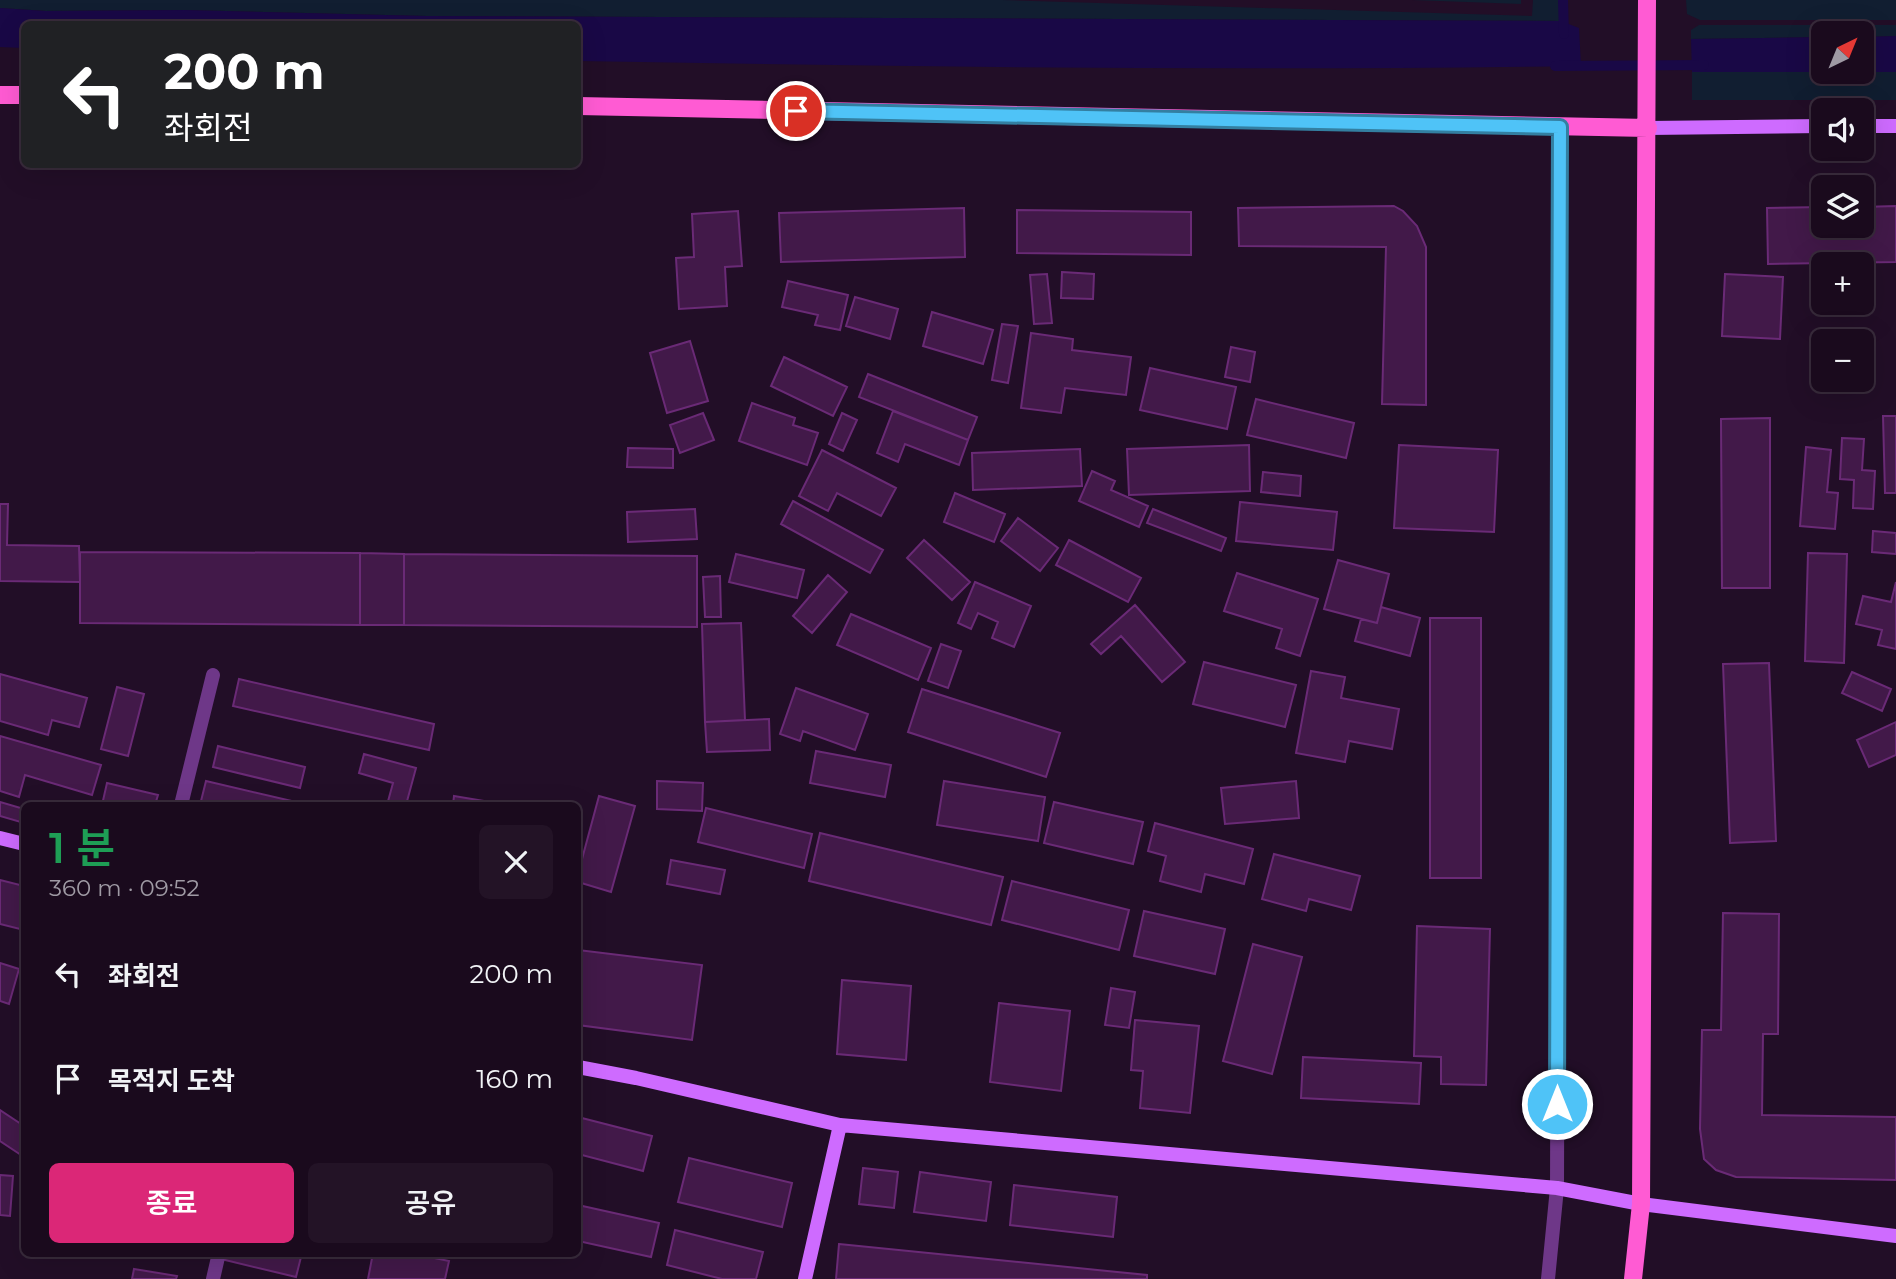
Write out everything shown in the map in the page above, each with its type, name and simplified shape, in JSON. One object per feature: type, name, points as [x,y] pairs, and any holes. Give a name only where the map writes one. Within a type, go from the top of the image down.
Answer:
[{"type":"main road","points":[[1633,1279],[1641,1204],[1647,3]]},
{"type":"main road","points":[[0,95],[21,95]]},
{"type":"main road","points":[[581,106],[1648,128]]},
{"type":"street","points":[[1648,128],[1811,126]]},
{"type":"street","points":[[1874,126],[1896,126]]},
{"type":"street","points":[[1548,1279],[1557,1188],[1560,127]]},
{"type":"street","points":[[182,802],[213,675]]},
{"type":"street","points":[[0,838],[21,843]]},
{"type":"street","points":[[581,1068],[636,1077],[840,1125],[1557,1188],[1641,1204],[1896,1236]]},
{"type":"street","points":[[805,1279],[840,1125]]},
{"type":"street","points":[[213,1279],[218,1257]]},
{"type":"shaded area","points":[[0,0],[1002,0],[1532,16],[1533,0],[1560,0],[1561,21],[426,16],[184,10],[46,11],[0,8]]},
{"type":"shaded area","points":[[1412,0],[1521,0],[1521,4]]},
{"type":"shaded area","points":[[1686,0],[1896,0],[1896,20],[1700,20],[1687,14]]},
{"type":"shaded area","points":[[0,8],[46,11],[184,10],[426,16],[1561,21],[1579,28],[1581,66],[1080,68],[581,61],[581,21],[21,21],[21,48],[0,47]]},
{"type":"shaded area","points":[[1699,25],[1811,25],[1811,37],[1691,39],[1691,30]]},
{"type":"shaded area","points":[[1874,25],[1896,25],[1896,36],[1874,37]]},
{"type":"shaded area","points":[[1896,36],[1896,72],[1874,72],[1874,37]]},
{"type":"shaded area","points":[[1811,37],[1811,72],[1692,72],[1691,39]]},
{"type":"shaded area","points":[[1692,72],[1811,72],[1811,84],[1874,84],[1874,72],[1896,72],[1896,100],[1692,100]]},
{"type":"building","points":[[1394,206],[1403,211],[1417,226],[1426,247],[1426,405],[1382,404],[1386,247],[1239,246],[1238,208]]},
{"type":"building","points":[[1896,206],[1896,262],[1874,262],[1874,252],[1811,252],[1811,263],[1768,264],[1767,208],[1811,207],[1811,238],[1874,238],[1874,207]]},
{"type":"building","points":[[964,208],[965,257],[781,262],[779,213]]},
{"type":"building","points":[[1017,210],[1191,212],[1191,255],[1017,253]]},
{"type":"building","points":[[738,211],[742,266],[725,267],[727,306],[679,309],[676,258],[694,257],[692,214]]},
{"type":"building","points":[[1062,272],[1094,274],[1093,299],[1061,298]]},
{"type":"building","points":[[1047,274],[1052,323],[1034,324],[1030,275]]},
{"type":"building","points":[[1725,274],[1783,277],[1780,339],[1722,336]]},
{"type":"building","points":[[788,281],[848,295],[840,330],[815,325],[818,315],[782,307]]},
{"type":"building","points":[[855,297],[898,309],[890,339],[846,326]]},
{"type":"building","points":[[932,312],[993,330],[983,364],[923,346]]},
{"type":"building","points":[[1002,324],[1018,326],[1008,383],[992,380]]},
{"type":"building","points":[[1031,333],[1073,339],[1072,350],[1131,357],[1126,395],[1065,388],[1061,413],[1021,408]]},
{"type":"building","points":[[690,341],[708,401],[667,413],[650,353]]},
{"type":"building","points":[[1231,347],[1255,352],[1250,382],[1225,377]]},
{"type":"building","points":[[784,357],[847,387],[833,416],[771,386]]},
{"type":"building","points":[[1150,368],[1236,387],[1227,429],[1140,410]]},
{"type":"building","points":[[868,374],[977,417],[968,440],[859,397]]},
{"type":"building","points":[[1256,399],[1354,423],[1346,458],[1247,435]]},
{"type":"building","points":[[752,403],[795,418],[793,425],[818,433],[807,465],[739,441]]},
{"type":"building","points":[[893,411],[968,440],[959,465],[905,444],[898,462],[877,453]]},
{"type":"building","points":[[703,413],[714,440],[680,453],[670,425]]},
{"type":"building","points":[[842,413],[857,420],[843,451],[829,444]]},
{"type":"building","points":[[1883,416],[1896,416],[1896,493],[1885,493]]},
{"type":"building","points":[[1770,418],[1770,588],[1722,588],[1721,419]]},
{"type":"building","points":[[1842,438],[1864,439],[1862,470],[1875,471],[1873,509],[1853,508],[1854,480],[1840,479]]},
{"type":"building","points":[[1249,445],[1250,491],[1129,495],[1127,449]]},
{"type":"building","points":[[1399,445],[1498,450],[1494,532],[1394,528]]},
{"type":"building","points":[[1806,447],[1831,450],[1827,492],[1838,493],[1835,529],[1800,526]]},
{"type":"building","points":[[628,448],[673,449],[673,468],[627,467]]},
{"type":"building","points":[[1080,449],[1082,486],[973,490],[972,453]]},
{"type":"building","points":[[822,450],[896,488],[881,516],[837,493],[828,511],[799,496]]},
{"type":"building","points":[[1092,471],[1115,481],[1111,490],[1148,506],[1139,527],[1079,501]]},
{"type":"building","points":[[1263,472],[1301,476],[1300,496],[1261,492]]},
{"type":"building","points":[[955,493],[1005,514],[994,542],[944,522]]},
{"type":"building","points":[[793,501],[883,550],[870,573],[781,524]]},
{"type":"building","points":[[1240,502],[1337,512],[1333,550],[1236,541]]},
{"type":"building","points":[[0,504],[8,504],[7,545],[79,546],[80,582],[0,581]]},
{"type":"building","points":[[695,509],[697,539],[628,542],[627,512]]},
{"type":"building","points":[[1153,509],[1226,538],[1221,551],[1147,523]]},
{"type":"building","points":[[1018,518],[1058,548],[1040,571],[1001,541]]},
{"type":"building","points":[[1873,531],[1896,533],[1896,554],[1872,552]]},
{"type":"building","points":[[924,540],[970,582],[952,600],[907,558]]},
{"type":"building","points":[[1069,540],[1141,578],[1128,602],[1056,565]]},
{"type":"building","points":[[80,552],[360,553],[360,625],[80,623]]},
{"type":"building","points":[[360,553],[404,554],[404,625],[360,625]]},
{"type":"building","points":[[1808,553],[1847,554],[1844,663],[1805,661]]},
{"type":"building","points":[[404,554],[697,556],[697,627],[404,625]]},
{"type":"building","points":[[736,554],[804,570],[797,598],[729,582]]},
{"type":"building","points":[[1338,560],[1389,574],[1377,623],[1324,609]]},
{"type":"building","points":[[1237,573],[1318,599],[1300,656],[1276,648],[1282,629],[1224,611]]},
{"type":"building","points":[[828,575],[847,592],[812,633],[793,616]]},
{"type":"building","points":[[720,576],[721,617],[705,617],[703,577]]},
{"type":"building","points":[[975,582],[1031,606],[1014,647],[992,638],[998,622],[978,613],[971,629],[958,623]]},
{"type":"building","points":[[1896,582],[1896,649],[1878,645],[1882,630],[1856,624],[1863,596],[1891,602]]},
{"type":"building","points":[[1135,605],[1185,662],[1162,682],[1121,636],[1101,654],[1091,644]]},
{"type":"building","points":[[1381,607],[1420,618],[1410,656],[1355,641],[1361,619],[1377,623]]},
{"type":"building","points":[[851,614],[931,648],[918,680],[837,645]]},
{"type":"building","points":[[1430,618],[1481,618],[1481,878],[1430,878]]},
{"type":"building","points":[[741,623],[745,720],[705,722],[702,624]]},
{"type":"building","points":[[941,644],[961,651],[948,688],[928,681]]},
{"type":"building","points":[[1204,662],[1296,685],[1285,727],[1193,704]]},
{"type":"building","points":[[1769,663],[1776,841],[1730,843],[1723,664]]},
{"type":"building","points":[[1311,671],[1345,677],[1341,698],[1399,709],[1392,749],[1349,741],[1345,762],[1296,753]]},
{"type":"building","points":[[1852,672],[1891,689],[1882,711],[1842,693]]},
{"type":"building","points":[[0,674],[87,698],[79,727],[52,720],[48,735],[0,721]]},
{"type":"building","points":[[239,679],[434,724],[429,750],[233,706]]},
{"type":"building","points":[[117,687],[144,694],[128,756],[101,749]]},
{"type":"building","points":[[796,688],[868,714],[855,750],[803,731],[800,741],[780,734]]},
{"type":"building","points":[[922,689],[1060,733],[1046,777],[908,732]]},
{"type":"building","points":[[769,719],[770,750],[707,752],[705,722]]},
{"type":"building","points":[[1896,722],[1896,755],[1869,767],[1857,740]]},
{"type":"building","points":[[0,736],[101,765],[92,795],[25,775],[19,797],[0,791]]},
{"type":"building","points":[[218,746],[305,767],[300,788],[213,767]]},
{"type":"building","points":[[816,751],[891,765],[885,797],[810,783]]},
{"type":"building","points":[[364,754],[416,768],[407,802],[388,802],[393,783],[359,773]]},
{"type":"building","points":[[206,781],[296,802],[201,802]]},
{"type":"building","points":[[657,781],[703,783],[702,811],[657,809]]},
{"type":"building","points":[[944,781],[1045,797],[1038,841],[937,825]]},
{"type":"building","points":[[1296,781],[1299,818],[1225,824],[1221,788]]},
{"type":"building","points":[[107,783],[158,795],[156,802],[103,802]]},
{"type":"building","points":[[454,796],[490,802],[453,802]]},
{"type":"building","points":[[599,796],[635,806],[611,892],[581,883],[581,863]]},
{"type":"building","points":[[0,802],[21,808],[21,822],[0,816]]},
{"type":"building","points":[[1054,802],[1143,822],[1133,864],[1044,843]]},
{"type":"building","points":[[706,808],[812,834],[804,868],[698,842]]},
{"type":"building","points":[[1155,823],[1253,849],[1244,884],[1205,874],[1201,892],[1160,881],[1166,856],[1148,851]]},
{"type":"building","points":[[820,833],[1003,877],[991,925],[809,881]]},
{"type":"building","points":[[1274,854],[1360,876],[1351,910],[1309,899],[1306,911],[1262,899]]},
{"type":"building","points":[[671,860],[725,870],[720,894],[667,884]]},
{"type":"building","points":[[0,880],[21,885],[21,929],[0,924]]},
{"type":"building","points":[[1012,881],[1129,910],[1119,950],[1002,920]]},
{"type":"building","points":[[1144,911],[1225,929],[1215,974],[1134,956]]},
{"type":"building","points":[[1723,913],[1779,914],[1778,1034],[1763,1034],[1762,1115],[1896,1117],[1896,1180],[1736,1177],[1716,1170],[1704,1159],[1700,1129],[1702,1030],[1721,1030]]},
{"type":"building","points":[[1417,926],[1490,929],[1486,1085],[1441,1084],[1441,1057],[1414,1056]]},
{"type":"building","points":[[1253,944],[1302,957],[1272,1074],[1223,1061]]},
{"type":"building","points":[[581,950],[702,965],[692,1040],[581,1025]]},
{"type":"building","points":[[0,963],[19,969],[9,1004],[0,1001]]},
{"type":"building","points":[[842,980],[911,986],[906,1060],[837,1054]]},
{"type":"building","points":[[1111,988],[1135,992],[1129,1028],[1105,1025]]},
{"type":"building","points":[[999,1003],[1070,1011],[1061,1091],[990,1082]]},
{"type":"building","points":[[1135,1020],[1199,1026],[1190,1113],[1140,1108],[1143,1071],[1131,1070]]},
{"type":"building","points":[[1303,1057],[1421,1063],[1419,1104],[1301,1098]]},
{"type":"building","points":[[0,1110],[21,1124],[21,1155],[0,1141]]},
{"type":"building","points":[[581,1118],[652,1136],[643,1171],[581,1155]]},
{"type":"building","points":[[689,1158],[792,1183],[782,1227],[678,1202]]},
{"type":"building","points":[[863,1168],[898,1172],[894,1208],[859,1204]]},
{"type":"building","points":[[920,1172],[991,1182],[986,1221],[914,1212]]},
{"type":"building","points":[[0,1175],[13,1176],[10,1216],[0,1215]]},
{"type":"building","points":[[1014,1185],[1117,1197],[1113,1237],[1010,1225]]},
{"type":"building","points":[[581,1206],[659,1223],[651,1257],[581,1242]]},
{"type":"building","points":[[675,1230],[763,1252],[756,1279],[722,1279],[667,1265]]},
{"type":"building","points":[[839,1244],[1147,1275],[1147,1279],[836,1279]]},
{"type":"building","points":[[225,1257],[301,1257],[296,1277],[225,1260]]},
{"type":"building","points":[[372,1257],[430,1257],[449,1261],[445,1279],[368,1279]]},
{"type":"building","points":[[134,1269],[177,1276],[176,1279],[132,1279]]},
{"type":"waterway","points":[[1563,0],[1564,34]]},
{"type":"waterway","points":[[1555,66],[1704,65]]},
{"type":"route","points":[[796,111],[1560,127],[1557,1104]]}]
